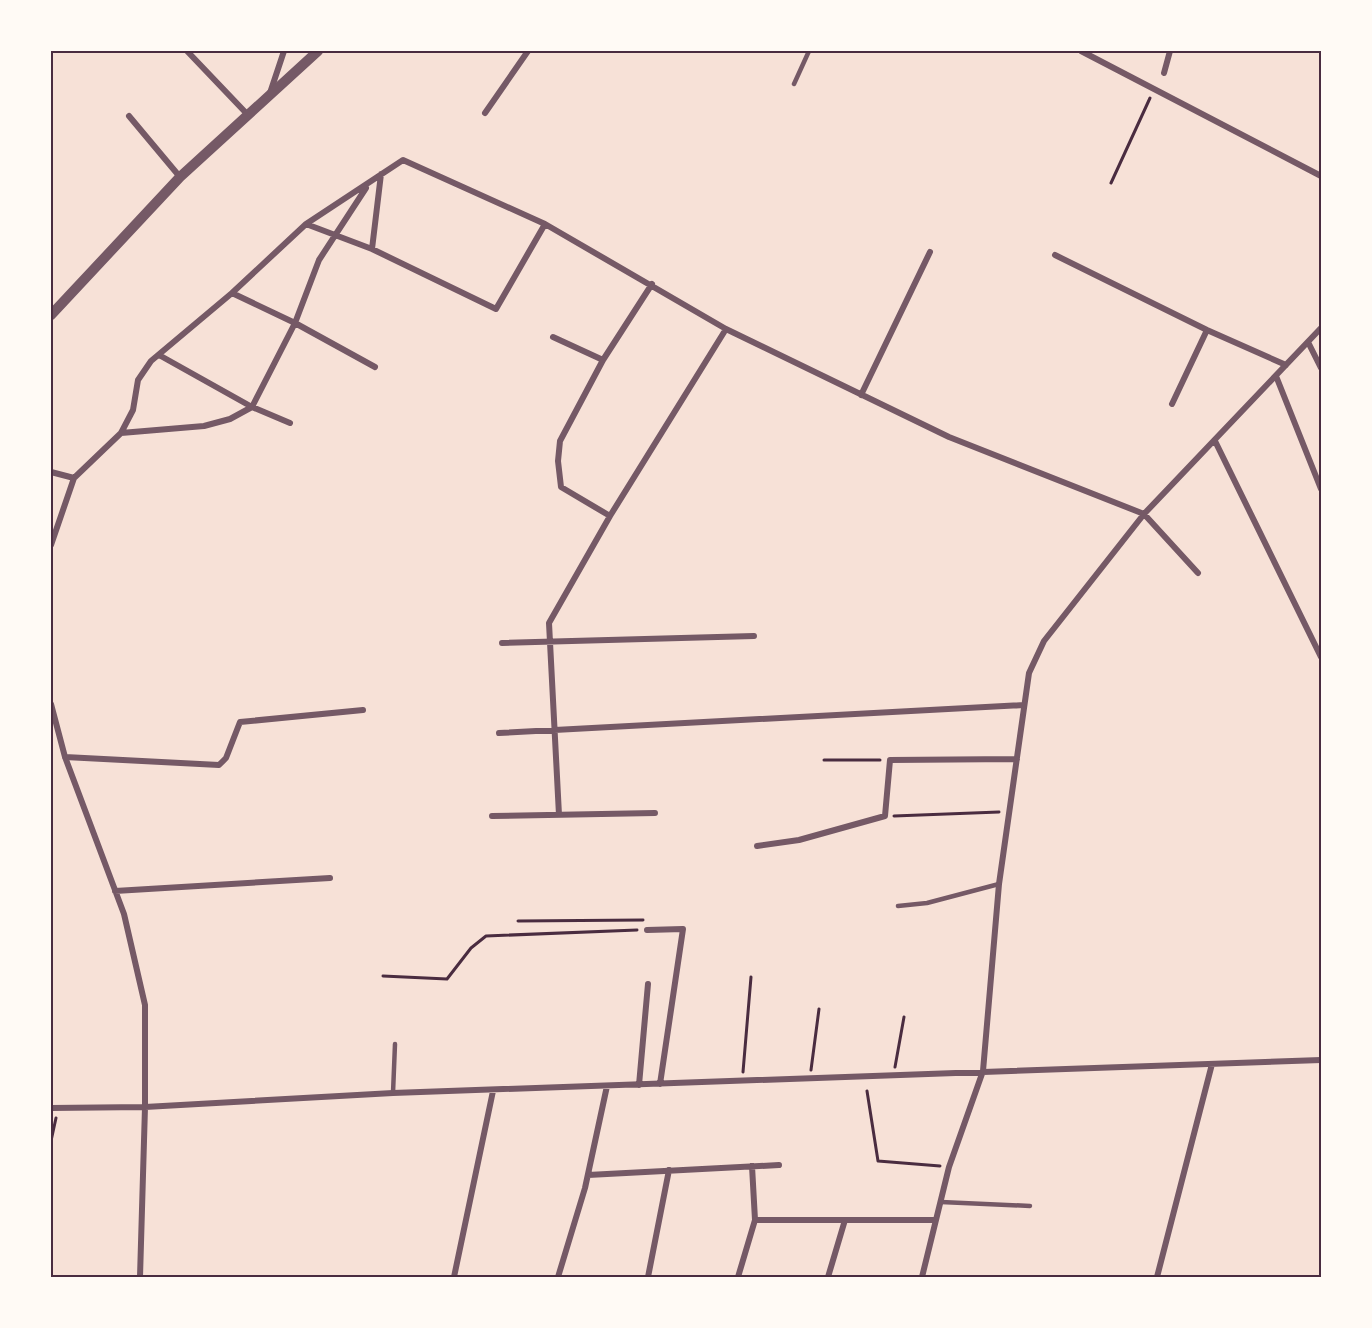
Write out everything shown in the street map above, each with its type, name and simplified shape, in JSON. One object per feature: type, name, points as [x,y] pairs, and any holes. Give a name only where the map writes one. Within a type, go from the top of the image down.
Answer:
[{"type":"street","points":[[187,51],[248,115]]},
{"type":"street","points":[[269,95],[284,51]]},
{"type":"street","points":[[51,315],[180,177],[318,51]]},
{"type":"street","points":[[485,113],[528,51]]},
{"type":"street","points":[[1081,51],[1321,176]]},
{"type":"street","points":[[1164,73],[1170,51]]},
{"type":"street","points":[[129,116],[180,177]]},
{"type":"street","points":[[51,545],[74,478],[121,433],[133,410],[134,395],[142,372],[306,224],[404,160],[545,224],[726,329],[861,395],[949,437],[1144,514],[1198,573]]},
{"type":"street","points":[[372,249],[377,186],[381,173]]},
{"type":"street","points":[[121,433],[204,426],[230,419],[252,406],[295,322],[319,260],[368,185]]},
{"type":"street","points":[[306,224],[372,249],[496,309],[545,224]]},
{"type":"street","points":[[861,395],[930,252]]},
{"type":"street","points":[[1055,255],[1206,330],[1286,365]]},
{"type":"street","points":[[610,516],[561,487],[558,461],[560,441],[603,360],[652,284]]},
{"type":"street","points":[[232,293],[295,322],[375,367]]},
{"type":"street","points":[[922,1277],[950,1167],[983,1071],[999,884],[1029,673],[1044,641],[1144,514],[1321,328]]},
{"type":"street","points":[[559,815],[549,623],[557,604],[726,329]]},
{"type":"street","points":[[1172,404],[1206,330]]},
{"type":"street","points":[[553,338],[603,360]]},
{"type":"street","points":[[1308,342],[1321,368]]},
{"type":"street","points":[[159,355],[252,406],[290,423]]},
{"type":"street","points":[[1276,376],[1321,489]]},
{"type":"street","points":[[1215,441],[1321,657]]},
{"type":"street","points":[[51,472],[74,478]]},
{"type":"street","points":[[502,643],[754,636]]},
{"type":"street","points":[[51,704],[65,757],[124,914],[145,1005],[145,1107],[140,1277]]},
{"type":"street","points":[[499,732],[1024,705]]},
{"type":"street","points":[[65,757],[219,765],[226,758],[240,722],[363,710]]},
{"type":"street","points":[[757,846],[799,840],[885,816],[890,760],[1017,759]]},
{"type":"street","points":[[492,816],[655,813]]},
{"type":"street","points":[[115,891],[330,878]]},
{"type":"street","points":[[647,930],[682,929],[660,1084]]},
{"type":"street","points":[[639,1085],[648,984]]},
{"type":"street","points":[[55,1108],[145,1107],[393,1093],[1321,1060]]},
{"type":"street","points":[[1157,1277],[1212,1064]]},
{"type":"street","points":[[558,1277],[588,1175],[607,1086]]},
{"type":"street","points":[[454,1277],[493,1091]]},
{"type":"street","points":[[588,1175],[779,1164]]},
{"type":"street","points":[[738,1277],[755,1220],[752,1166]]},
{"type":"street","points":[[648,1277],[669,1170]]},
{"type":"street","points":[[755,1220],[936,1220]]},
{"type":"street","points":[[828,1277],[845,1220]]},
{"type":"lane","points":[[794,84],[809,51]]},
{"type":"lane","points":[[898,906],[927,903],[999,884]]},
{"type":"lane","points":[[393,1093],[395,1044]]},
{"type":"lane","points":[[941,1202],[1030,1206]]},
{"type":"path","points":[[1111,183],[1154,91]]},
{"type":"path","points":[[824,760],[890,760]]},
{"type":"path","points":[[885,816],[1010,811]]},
{"type":"path","points":[[383,976],[447,979],[471,948],[486,936],[647,930],[645,920],[518,921]]},
{"type":"path","points":[[743,1080],[751,977]]},
{"type":"path","points":[[810,1078],[819,1009]]},
{"type":"path","points":[[894,1075],[904,1017]]},
{"type":"path","points":[[867,1091],[878,1161],[950,1167]]},
{"type":"path","points":[[51,1141],[55,1108]]}]
